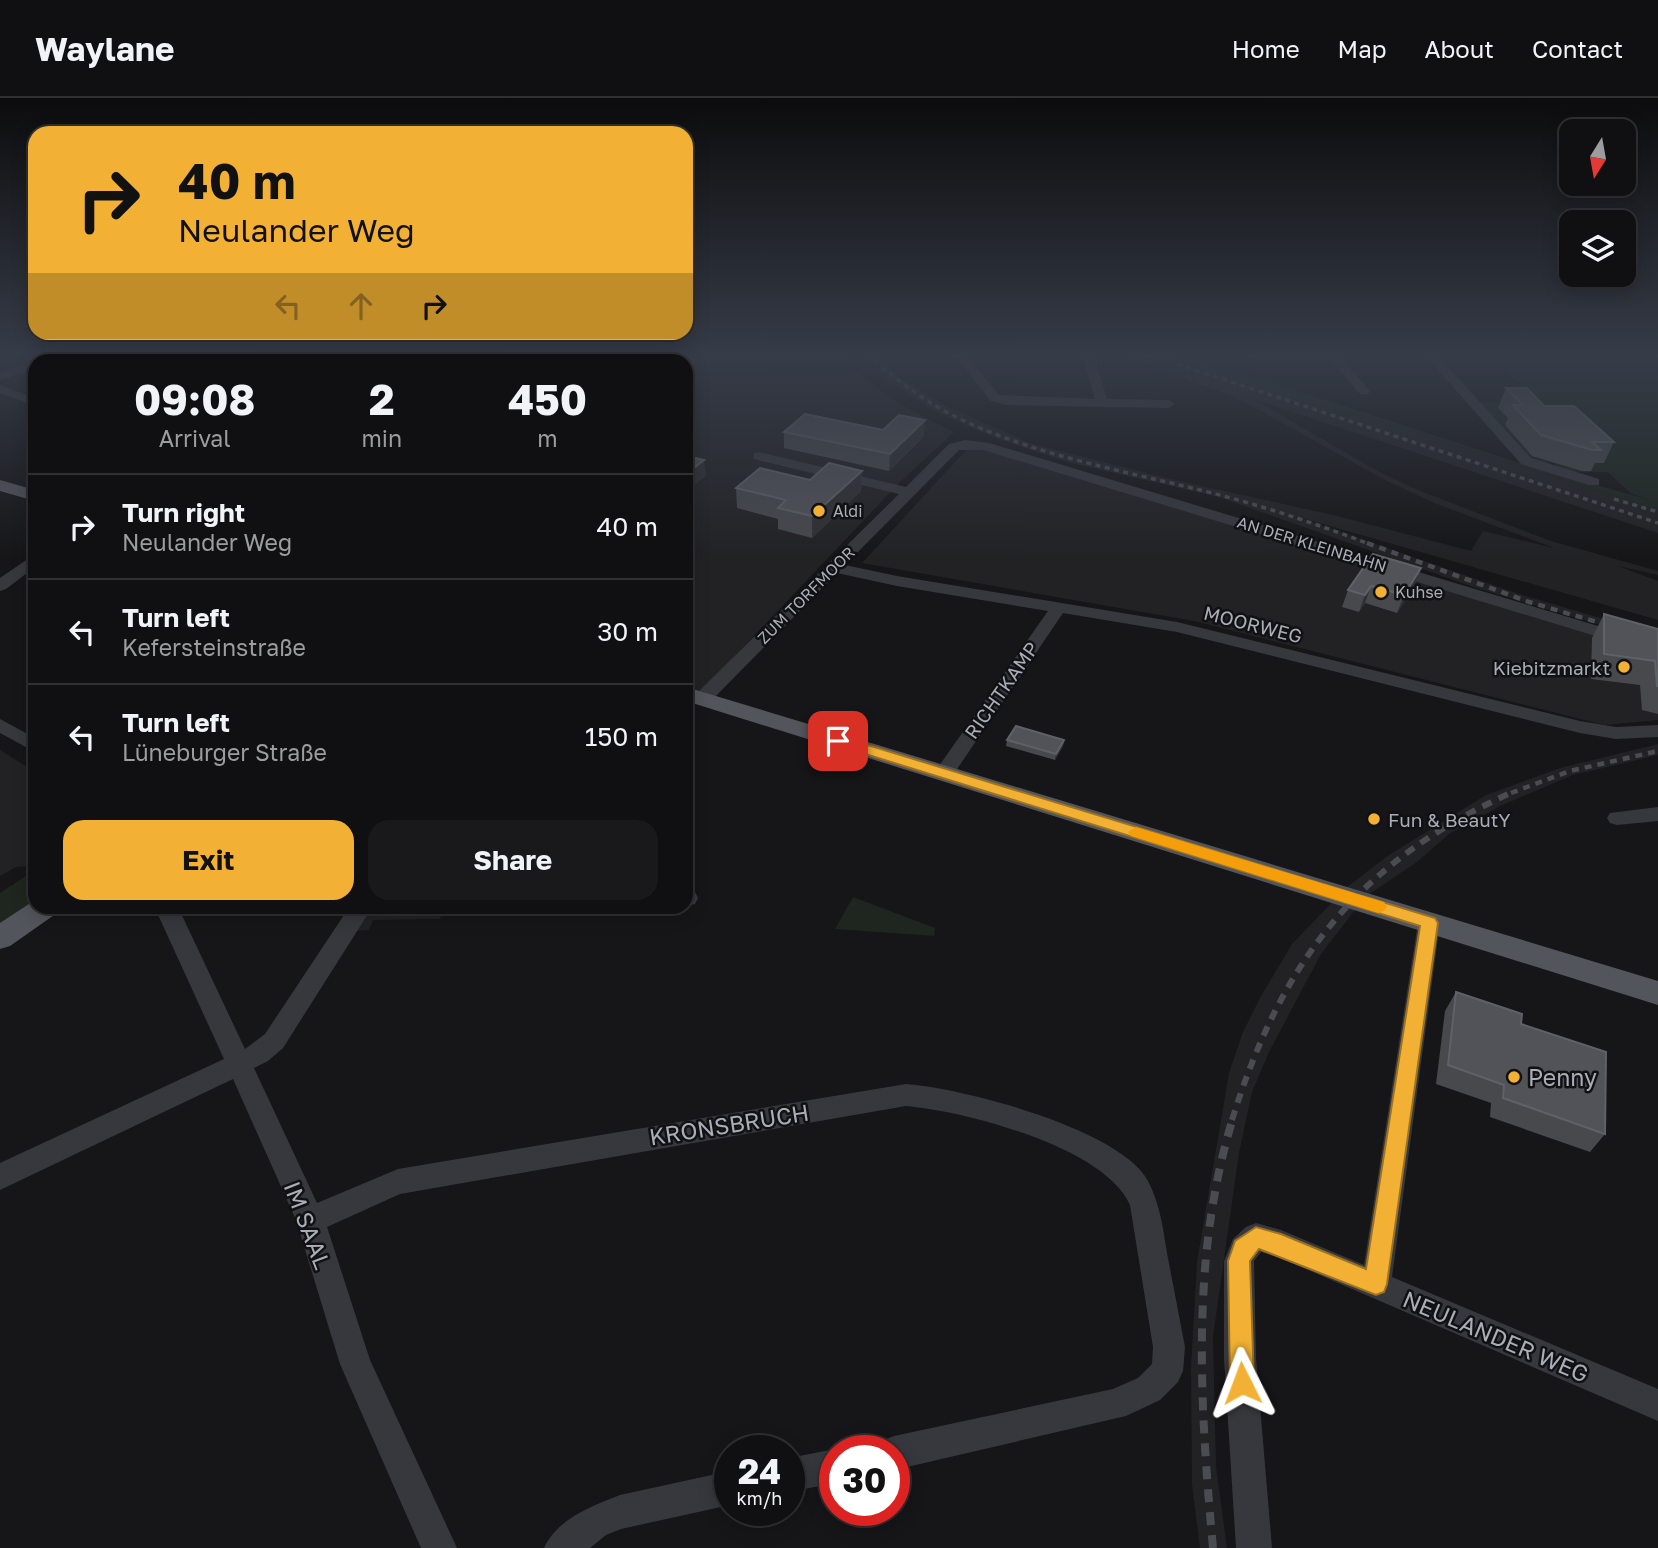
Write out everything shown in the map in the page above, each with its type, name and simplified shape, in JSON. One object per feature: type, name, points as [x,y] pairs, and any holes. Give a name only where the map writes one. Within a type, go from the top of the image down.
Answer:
[{"type":"main road","points":[[0,485],[28,494]]},
{"type":"main road","points":[[694,696],[1658,993]]},
{"type":"main road","points":[[0,938],[35,914]]},
{"type":"street","points":[[1492,423],[1526,461],[1594,482]]},
{"type":"street","name":"ZUM TORFMOOR","points":[[694,696],[835,566],[954,447],[965,444]]},
{"type":"street","name":"AN DER KLEINBAHN","points":[[965,444],[1010,453],[1658,650]]},
{"type":"street","points":[[759,456],[909,492]]},
{"type":"street","points":[[0,586],[28,564]]},
{"type":"street","name":"MOORWEG","points":[[835,566],[897,581],[1177,627],[1580,727],[1616,733],[1658,731]]},
{"type":"street","name":"RICHTKAMP","points":[[944,773],[1059,607]]},
{"type":"street","points":[[0,725],[28,742]]},
{"type":"street","points":[[1617,818],[1658,814]]},
{"type":"street","name":"IM SAAL","points":[[170,914],[237,1066],[310,1220],[356,1364],[439,1548]]},
{"type":"street","points":[[0,1177],[259,1054],[274,1041],[357,914]]},
{"type":"street","points":[[1376,1284],[1429,923]]},
{"type":"street","name":"KRONSBRUCH","points":[[310,1220],[398,1182],[906,1095],[953,1100],[1038,1126],[1104,1160],[1136,1186],[1144,1205],[1169,1347],[1167,1371],[1149,1389],[1115,1405],[910,1450]]},
{"type":"street","name":"NEULANDER WEG","points":[[1254,1548],[1240,1358],[1239,1261],[1243,1249],[1256,1237],[1281,1244],[1658,1405]]},
{"type":"street","points":[[562,1548],[594,1523],[620,1512],[714,1491]]},
{"type":"shaded area","points":[[693,423],[936,423],[954,432],[901,481],[694,699]]},
{"type":"shaded area","points":[[961,423],[984,423],[1029,443],[1170,479],[1333,515],[1471,551],[1483,531],[1554,548],[1437,504],[1387,481],[1281,423],[1294,423],[1379,472],[1420,491],[1551,541],[1658,571],[1658,575],[1618,566],[1658,581],[1658,620],[1295,516],[1519,594],[1658,635],[1658,642],[1473,587],[1219,497],[1071,463],[998,439]]},
{"type":"shaded area","points":[[1325,423],[1385,423],[1658,510],[1658,533]]},
{"type":"shaded area","points":[[1384,423],[1395,423],[1529,466],[1650,500],[1630,493],[1608,472],[1562,472],[1553,463],[1533,462],[1497,423],[1658,423],[1658,510]]},
{"type":"shaded area","points":[[970,446],[1658,654],[1658,720],[1605,725],[1194,621],[862,563]]},
{"type":"shaded area","points":[[1658,744],[1658,755],[1573,775],[1500,806],[1449,834],[1417,862],[1365,897],[1321,954],[1269,1052],[1252,1092],[1239,1153],[1213,1337],[1216,1467],[1227,1548],[1200,1548],[1192,1484],[1191,1369],[1197,1262],[1229,1073],[1243,1032],[1261,996],[1292,944],[1347,887],[1389,855],[1486,795],[1560,768]]},
{"type":"shaded area","points":[[0,750],[28,768],[28,866],[16,867],[0,876]]},
{"type":"shaded area","points":[[28,875],[28,906],[0,924],[0,893]]},
{"type":"shaded area","points":[[853,897],[935,928],[934,936],[835,929]]},
{"type":"shaded area","points":[[366,914],[442,914],[440,919],[373,920],[369,930],[352,931]]},
{"type":"building","points":[[795,423],[847,423],[883,430],[891,423],[922,423],[890,454],[784,432]]},
{"type":"building","points":[[1529,423],[1593,423],[1614,442],[1592,442],[1601,450],[1592,450],[1541,435]]},
{"type":"building","points":[[693,458],[704,460],[693,469]]},
{"type":"building","points":[[829,463],[862,471],[812,516],[778,508],[786,500],[736,488],[760,468],[810,480]]},
{"type":"building","points":[[1373,554],[1421,568],[1404,595],[1371,586],[1365,595],[1348,590]]},
{"type":"building","points":[[1604,614],[1658,629],[1658,686],[1655,661],[1604,654]]},
{"type":"building","points":[[1016,726],[1064,740],[1056,754],[1007,740]]},
{"type":"building","name":"Penny","points":[[1456,992],[1522,1014],[1521,1024],[1606,1052],[1605,1134],[1503,1098],[1504,1085],[1448,1065]]},
{"type":"railway","points":[[968,423],[1015,441],[1077,460],[1247,502],[1372,545]]},
{"type":"railway","points":[[1355,423],[1658,523]]},
{"type":"railway","points":[[1614,499],[1658,512]]},
{"type":"railway","points":[[1367,543],[1529,602],[1658,640]]},
{"type":"railway","points":[[1511,793],[1570,771],[1658,751]]},
{"type":"railway","points":[[1232,1120],[1252,1062],[1276,1010],[1303,963],[1334,921],[1371,883],[1412,849],[1460,818],[1515,791]]},
{"type":"railway","points":[[1213,1548],[1202,1386],[1204,1277],[1219,1171],[1233,1118]]},
{"type":"slow traffic","points":[[1136,832],[1378,907]]},
{"type":"place","name":"Aldi","points":[[819,511]]},
{"type":"place","name":"Kuhse","points":[[1381,592]]},
{"type":"place","name":"Kiebitzmarkt","points":[[1624,667]]},
{"type":"place","name":"Fun & BeautY","points":[[1374,819]]},
{"type":"place","name":"Penny","points":[[1514,1077]]},
{"type":"route","points":[[838,741],[1429,923],[1376,1284],[1281,1244],[1256,1237],[1243,1249],[1239,1261],[1242,1383]]}]
